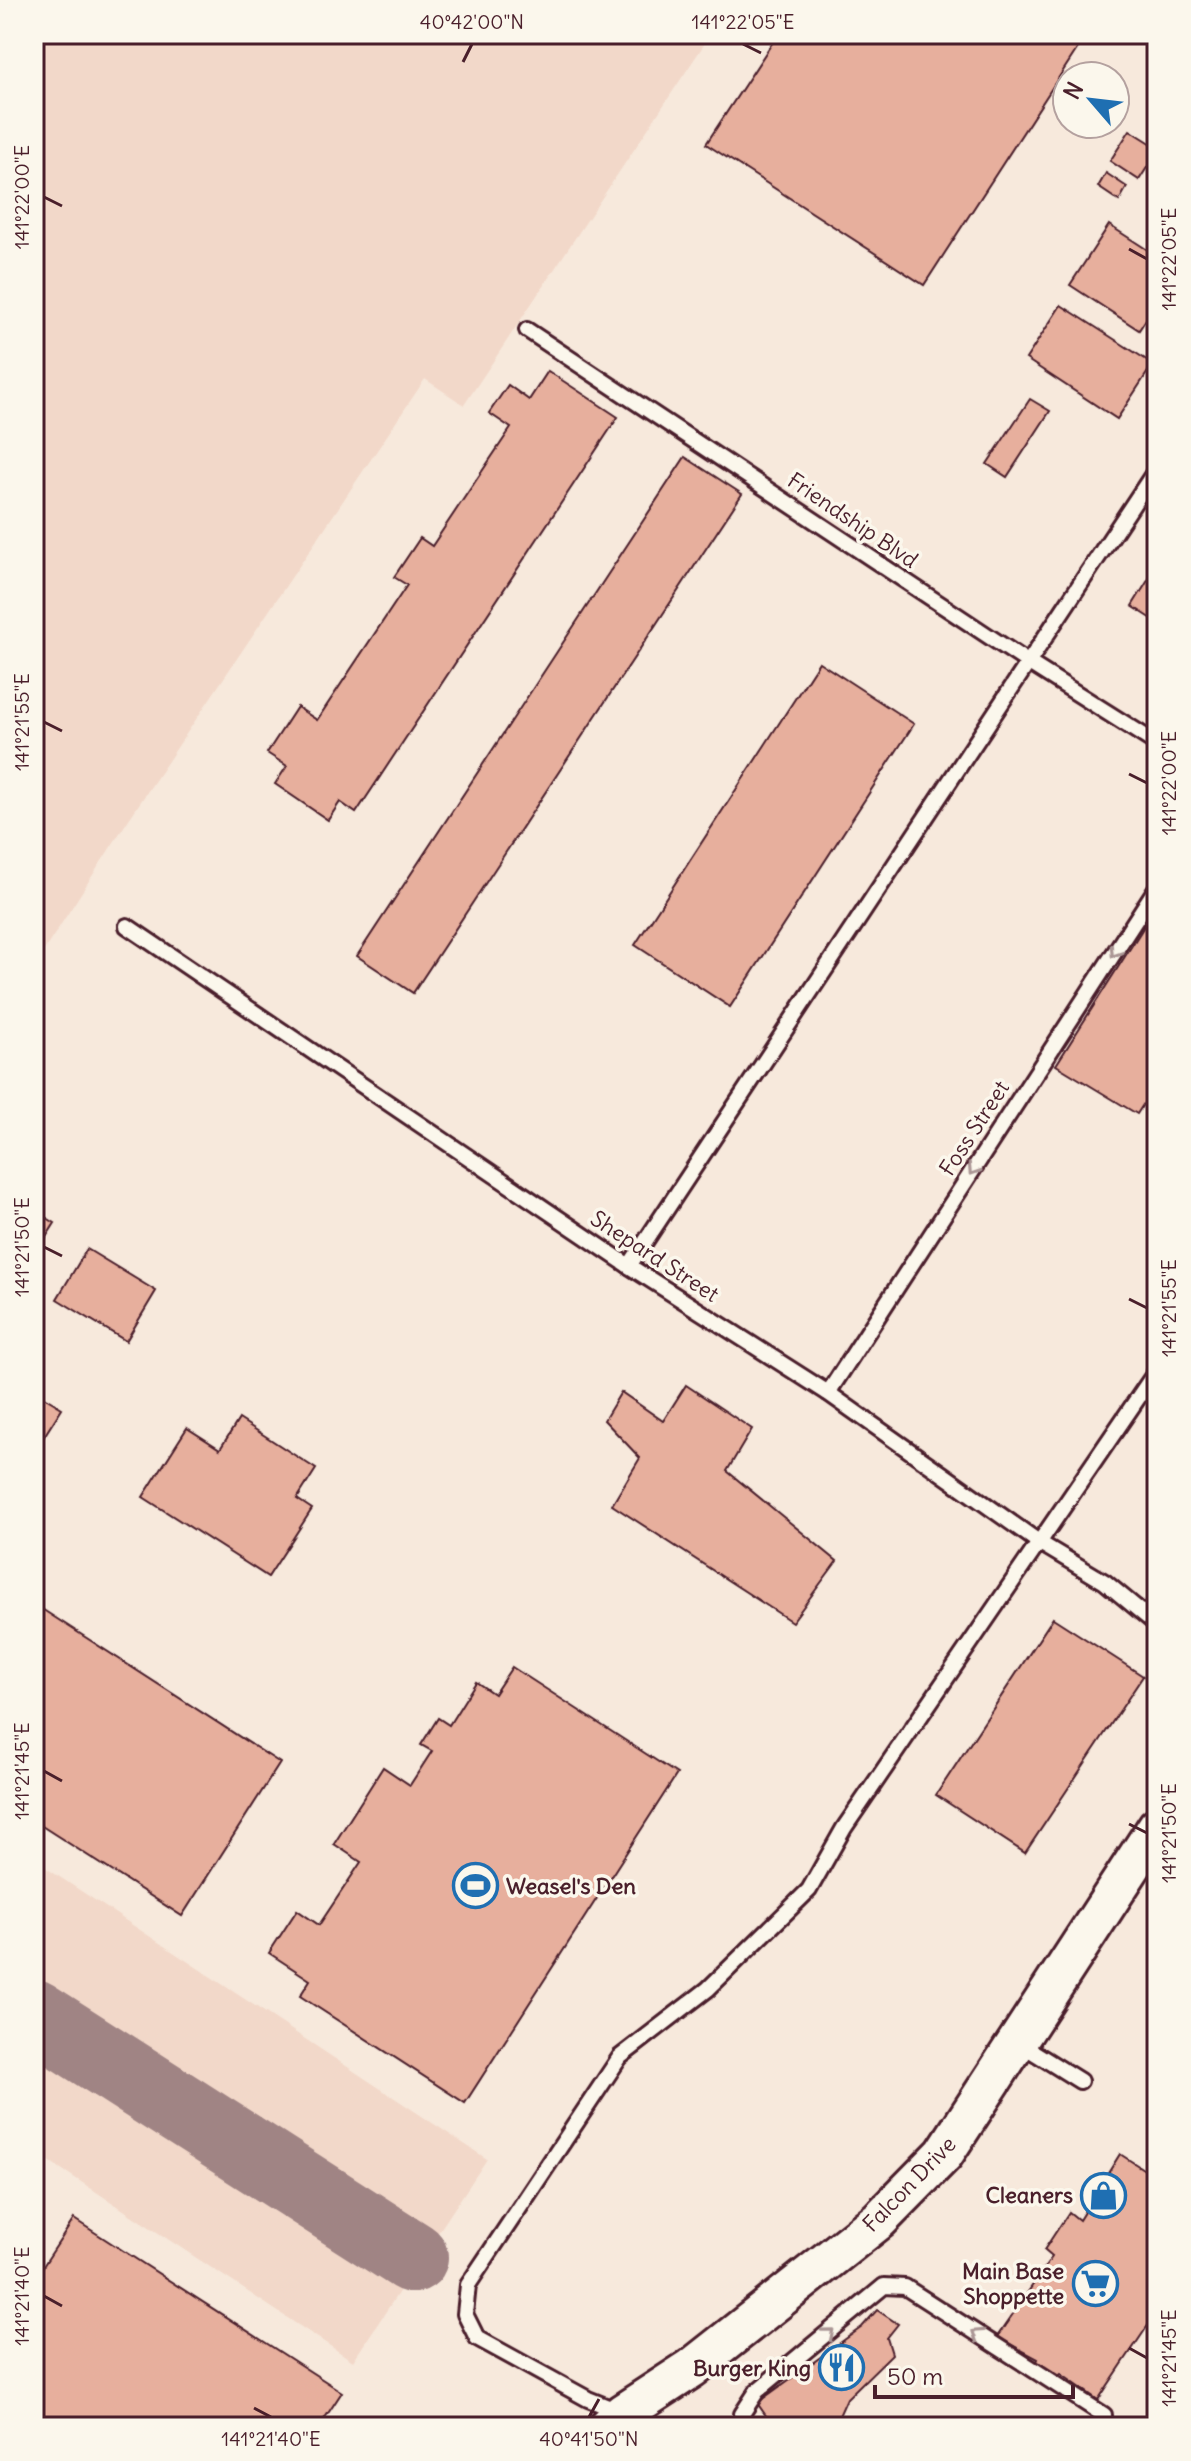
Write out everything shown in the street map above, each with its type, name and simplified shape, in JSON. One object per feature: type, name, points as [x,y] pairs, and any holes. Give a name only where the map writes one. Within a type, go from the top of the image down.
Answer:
[{"type":"street","name":"Falcon Drive","points":[[622,2422],[879,2220],[944,2154],[1157,1827]]},
{"type":"lane","name":"Friendship Blvd","points":[[527,330],[1029,663],[1157,744]]},
{"type":"lane","points":[[629,1266],[1157,468]]},
{"type":"lane","name":"Foss Street","points":[[828,1393],[1157,887]]},
{"type":"lane","name":"Shepard Street","points":[[127,926],[629,1266],[828,1393],[1040,1543],[1105,1582],[1157,1625]]},
{"type":"lane","points":[[622,2422],[588,2399],[477,2338],[465,2314],[468,2285],[620,2057],[708,1989],[809,1890],[844,1828],[1157,1370]]},
{"type":"lane","points":[[1018,2043],[1080,2081]]},
{"type":"lane","points":[[747,2427],[742,2414],[757,2391],[884,2286],[905,2287],[1104,2415],[1104,2427]]},
{"type":"shaded area","points":[[34,34],[711,34],[464,405],[425,379],[127,822],[34,966]]},
{"type":"shaded area","points":[[34,1860],[487,2159],[353,2361],[34,2151]]},
{"type":"building","points":[[778,34],[1087,34],[1070,60],[1051,60],[1051,89],[924,285],[706,144]]},
{"type":"building","points":[[1131,131],[1157,147],[1139,180],[1110,161],[1124,140],[1131,140]]},
{"type":"building","points":[[1106,173],[1127,187],[1119,201],[1098,187]]},
{"type":"building","points":[[1109,225],[1157,256],[1157,302],[1139,330],[1070,285]]},
{"type":"building","points":[[1061,305],[1153,364],[1117,419],[1026,359]]},
{"type":"building","points":[[548,371],[618,417],[356,813],[340,802],[328,820],[275,784],[287,766],[267,753],[297,707],[317,720],[407,585],[394,577],[420,538],[432,546],[511,428],[489,413],[508,385],[529,400]]},
{"type":"building","points":[[1030,399],[1050,411],[1007,477],[987,464]]},
{"type":"building","points":[[685,457],[742,494],[413,993],[357,956]]},
{"type":"building","points":[[1157,566],[1157,622],[1132,606]]},
{"type":"building","points":[[819,662],[914,724],[730,1007],[635,945]]},
{"type":"building","points":[[1157,906],[1157,1083],[1137,1114],[1056,1065]]},
{"type":"building","points":[[34,1210],[55,1223],[34,1256]]},
{"type":"building","points":[[87,1249],[156,1291],[126,1341],[57,1299]]},
{"type":"building","points":[[686,1385],[752,1429],[727,1471],[837,1561],[792,1622],[612,1505],[640,1458],[604,1420],[621,1392],[663,1421]]},
{"type":"building","points":[[34,1391],[62,1408],[34,1452]]},
{"type":"building","points":[[239,1419],[316,1469],[297,1499],[312,1509],[268,1577],[143,1497],[187,1428],[220,1449]]},
{"type":"building","points":[[34,1604],[280,1763],[182,1916],[34,1821]]},
{"type":"building","points":[[1053,1618],[1143,1676],[1025,1853],[936,1795]]},
{"type":"building","name":"Weasel's Den","points":[[512,1667],[677,1774],[465,2103],[300,1996],[310,1980],[269,1953],[297,1910],[319,1925],[361,1862],[334,1844],[383,1767],[410,1785],[432,1751],[421,1745],[438,1718],[449,1725],[476,1682],[494,1694]]},
{"type":"building","name":"Main Base Shoppette","points":[[1120,2154],[1157,2178],[1157,2312],[1098,2400],[1061,2374],[1055,2379],[1035,2366],[1038,2359],[997,2337],[1052,2257],[1044,2250],[1069,2212],[1079,2220]]},
{"type":"building","points":[[74,2219],[342,2392],[319,2427],[34,2427],[34,2280]]},
{"type":"building","name":"Burger King","points":[[877,2310],[898,2324],[887,2338],[892,2354],[847,2398],[839,2416],[833,2421],[823,2417],[808,2427],[774,2427],[757,2403],[862,2327]]},
{"type":"taxiway","points":[[34,2015],[412,2257]]},
{"type":"place","name":"Weasel's Den","points":[[475,1886]]},
{"type":"place","name":"Cleaners","points":[[1104,2195]]},
{"type":"place","name":"Main Base Shoppette","points":[[1095,2284]]},
{"type":"place","name":"Burger King","points":[[842,2368]]}]
